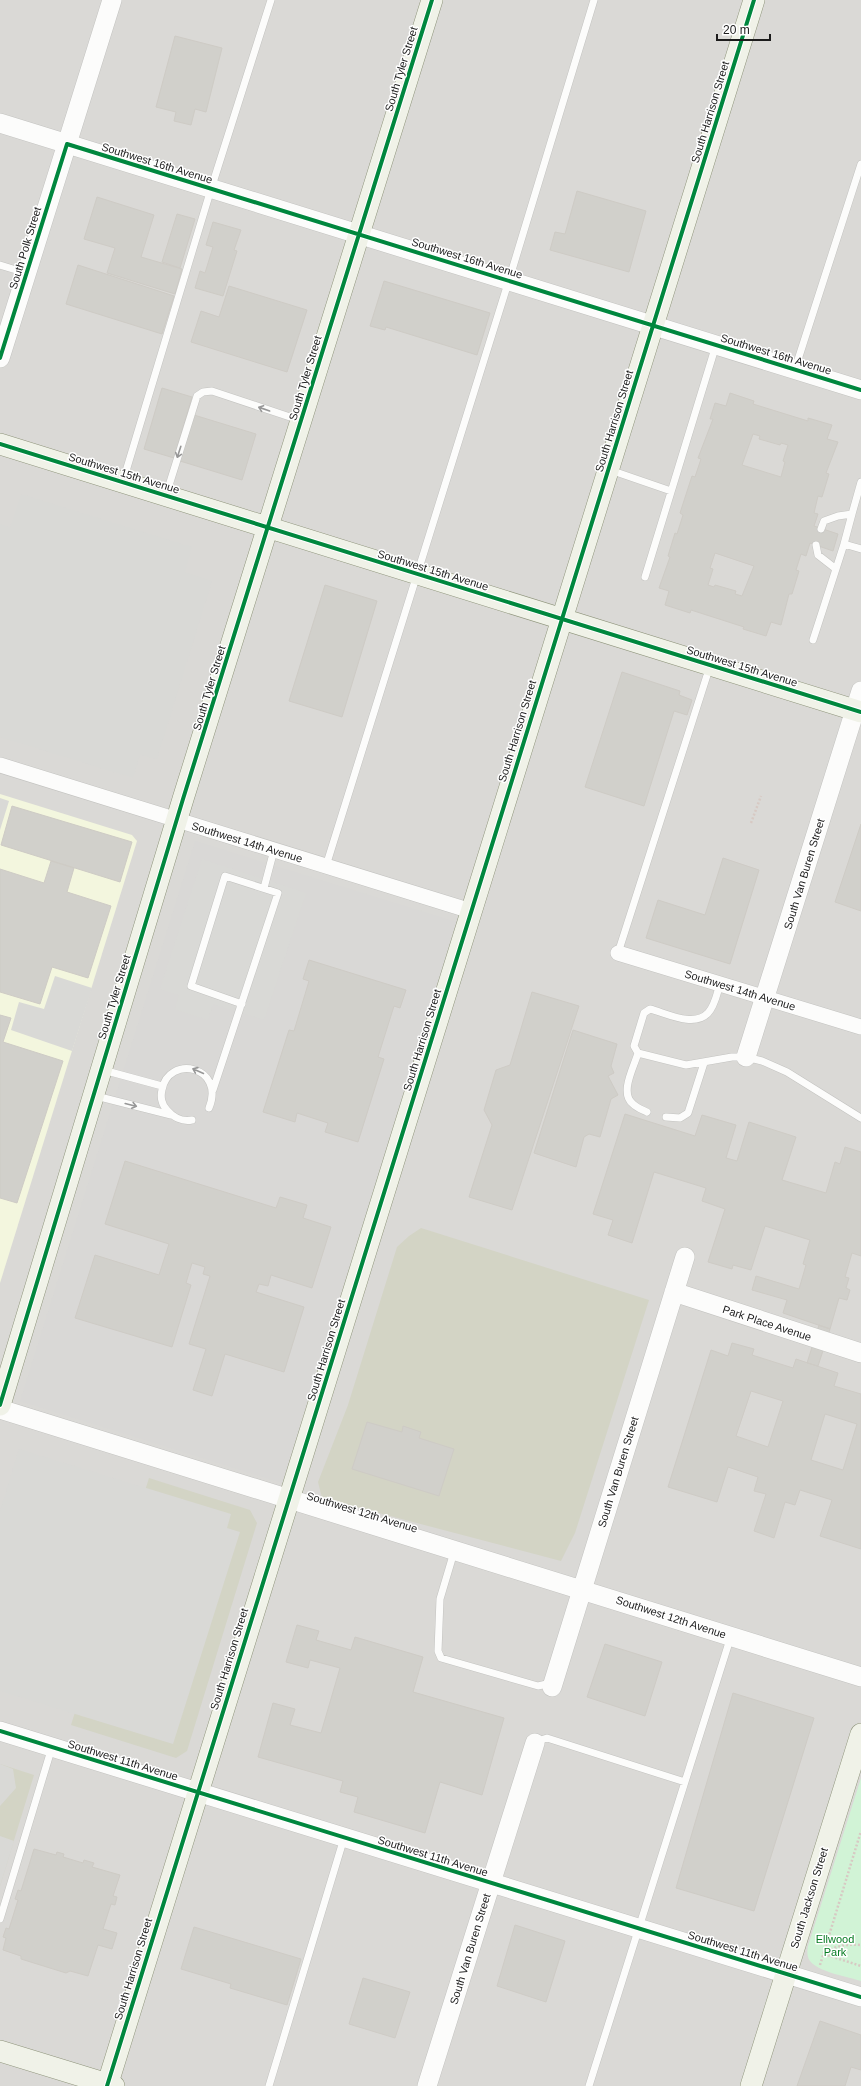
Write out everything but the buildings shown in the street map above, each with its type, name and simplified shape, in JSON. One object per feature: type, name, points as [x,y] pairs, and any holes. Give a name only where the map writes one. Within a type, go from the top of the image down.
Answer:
[{"type":"main road","name":"South Tyler Street","points":[[0,1405],[177,821],[432,0]]},
{"type":"main road","name":"South Harrison Street","points":[[109,2085],[197,1792],[754,0]]},
{"type":"main road","name":"Southwest 15th Avenue","points":[[0,444],[561,620],[710,665],[859,704]]},
{"type":"main road","name":"South Jackson Street","points":[[751,2086],[861,1734]]},
{"type":"main road","points":[[0,2051],[109,2085]]},
{"type":"street","name":"South Polk Street","points":[[0,358],[112,0]]},
{"type":"street","name":"Southwest 16th Avenue","points":[[0,123],[861,390]]},
{"type":"street","name":"South Van Buren Street","points":[[746,1057],[859,704]]},
{"type":"street","name":"Southwest 14th Avenue","points":[[0,765],[471,911]]},
{"type":"street","name":"Southwest 14th Avenue","points":[[618,954],[861,1027]]},
{"type":"street","name":"South Van Buren Street","points":[[553,1685],[685,1257]]},
{"type":"street","name":"Park Place Avenue","points":[[674,1292],[861,1353]]},
{"type":"street","name":"Southwest 12th Avenue","points":[[0,1409],[455,1549],[861,1677]]},
{"type":"street","name":"Southwest 11th Avenue","points":[[0,1731],[861,1997]]},
{"type":"street","name":"South Van Buren Street","points":[[427,2086],[535,1742]]},
{"type":"lane","points":[[123,482],[211,189],[271,0]]},
{"type":"lane","points":[[326,866],[509,280],[594,0]]},
{"type":"lane","points":[[795,370],[861,164]]},
{"type":"lane","points":[[0,265],[26,273]]},
{"type":"lane","points":[[645,577],[716,345]]},
{"type":"lane","points":[[165,496],[197,396],[203,392],[212,391],[301,421]]},
{"type":"lane","points":[[608,470],[671,491]]},
{"type":"lane","points":[[813,640],[844,544],[861,482]]},
{"type":"lane","points":[[821,529],[824,521],[838,516],[852,514]]},
{"type":"lane","points":[[844,544],[861,549]]},
{"type":"lane","points":[[816,545],[818,555],[836,569]]},
{"type":"lane","points":[[618,954],[710,665]]},
{"type":"lane","points":[[264,888],[274,850]]},
{"type":"lane","points":[[209,1108],[213,1099],[213,1090],[242,1004],[278,893],[225,876],[191,986],[242,1004]]},
{"type":"lane","points":[[720,984],[708,1012],[697,1020],[686,1019],[650,1009],[644,1013],[634,1046],[638,1053],[686,1065],[732,1057],[746,1057],[762,1061],[787,1072],[861,1118]]},
{"type":"lane","points":[[638,1053],[627,1087],[627,1095],[632,1104],[647,1112]]},
{"type":"lane","points":[[666,1117],[680,1118],[688,1113],[704,1063]]},
{"type":"lane","points":[[172,1115],[162,1101],[162,1086],[167,1077],[174,1072],[190,1068],[205,1075],[213,1090]]},
{"type":"lane","points":[[101,1069],[162,1086]]},
{"type":"lane","points":[[94,1095],[172,1115],[180,1119],[192,1120]]},
{"type":"lane","points":[[455,1549],[440,1599],[438,1651],[441,1658],[538,1686],[553,1685]]},
{"type":"lane","points":[[589,2086],[731,1636]]},
{"type":"lane","points":[[535,1742],[547,1738],[685,1782]]},
{"type":"lane","points":[[0,1920],[52,1747]]},
{"type":"lane","points":[[269,2086],[344,1838]]},
{"type":"path","points":[[751,823],[761,796]]},
{"type":"path","points":[[820,1968],[861,1831]]},
{"type":"path","points":[[824,1954],[831,1948],[842,1945],[861,1945]]},
{"type":"path","points":[[824,1954],[861,1966]]},
{"type":"shaded area","points":[[0,0],[861,0],[861,2086],[0,2086]]},
{"type":"shaded area","points":[[21,494],[192,547],[185,572],[212,581],[157,759],[140,755],[133,778],[0,737],[0,524],[10,527]]},
{"type":"shaded area","points":[[0,794],[132,835],[137,841],[0,1283]]},
{"type":"shaded area","points":[[0,798],[9,801],[0,830]]},
{"type":"shaded area","points":[[195,841],[457,922],[282,1483],[20,1401]]},
{"type":"shaded area","points":[[202,859],[306,893],[264,1020],[213,1004],[208,1020],[175,1009],[179,995],[160,989]]},
{"type":"shaded area","points":[[55,976],[92,988],[72,1051],[11,1030],[19,1002],[44,1009]]},
{"type":"shaded area","points":[[421,1228],[649,1300],[575,1533],[561,1561],[322,1498],[318,1482],[348,1405],[397,1247]]},
{"type":"shaded area","points":[[19,1449],[231,1514],[227,1528],[240,1532],[173,1744],[0,1691],[0,1511]]},
{"type":"shaded area","points":[[149,1478],[250,1510],[257,1523],[187,1751],[176,1758],[71,1725]]},
{"type":"shaded area","points":[[0,1764],[34,1775],[0,1886]]},
{"type":"shaded area","points":[[0,1764],[13,1769],[16,1788],[0,1806]]},
{"type":"shaded area","points":[[0,1836],[14,1841],[0,1886]]},
{"type":"green space","name":"Ellwood Park","points":[[861,1778],[861,1981],[834,1974],[814,1965],[808,1958],[807,1952]]},
{"type":"cycle path","points":[[0,1405],[183,799],[432,0]]},
{"type":"cycle path","points":[[107,2086],[754,0]]},
{"type":"cycle path","points":[[0,358],[67,144],[861,390]]},
{"type":"cycle path","points":[[0,444],[861,712]]},
{"type":"cycle path","points":[[0,1731],[861,1997]]}]
